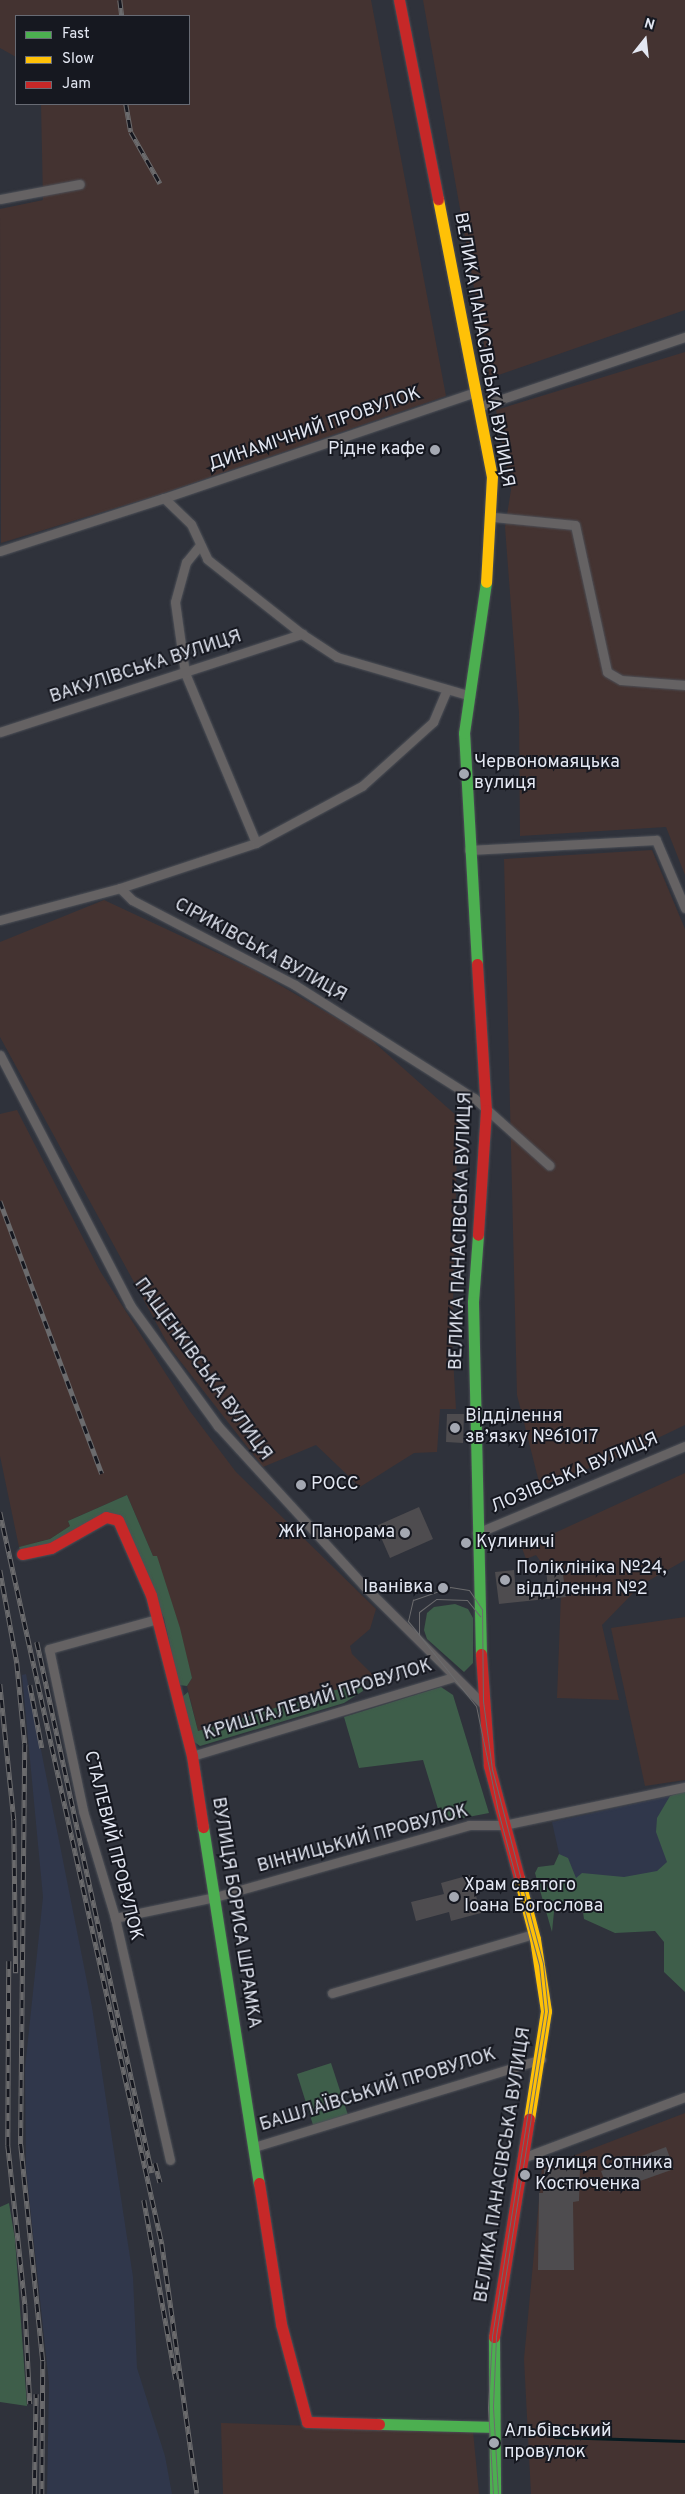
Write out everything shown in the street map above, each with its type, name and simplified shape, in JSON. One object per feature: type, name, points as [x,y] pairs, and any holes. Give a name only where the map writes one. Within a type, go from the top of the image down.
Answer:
[{"type":"street","name":"ВЕЛИКА ПАНАСІВСЬКА ВУЛИЦЯ","points":[[399,0],[492,476],[492,517],[484,615],[468,695],[464,741],[486,1110],[473,1302],[482,1703],[489,1766],[534,1934],[546,2011],[541,2058],[494,2335],[491,2426],[495,2494]]},
{"type":"street","points":[[0,199],[80,184]]},
{"type":"street","points":[[478,407],[685,337]]},
{"type":"street","name":"ДИНАМІЧНИЙ ПРОВУЛОК","points":[[164,498],[476,392]]},
{"type":"street","points":[[0,550],[164,498],[191,524],[207,558],[302,634],[337,657],[446,692],[468,695]]},
{"type":"street","points":[[492,517],[575,525],[607,672],[621,680],[685,685]]},
{"type":"street","points":[[200,545],[186,562],[175,602],[185,673],[256,843]]},
{"type":"street","name":"ВАКУЛІВСЬКА ВУЛИЦЯ","points":[[0,732],[302,634]]},
{"type":"street","points":[[0,920],[120,888],[256,843],[362,786],[433,722],[446,692]]},
{"type":"street","points":[[469,850],[656,840],[685,908]]},
{"type":"street","name":"СІРИКІВСЬКА ВУЛИЦЯ","points":[[120,888],[132,900],[294,985],[474,1098],[548,1165]]},
{"type":"street","name":"ПАЩЕНКІВСЬКА ВУЛИЦЯ","points":[[0,1055],[130,1305],[206,1410],[259,1476],[453,1677],[482,1703]]},
{"type":"street","name":"ЛОЗІВСЬКА ВУЛИЦЯ","points":[[477,1533],[685,1446]]},
{"type":"street","name":"ВУЛИЦЯ БОРИСА ШРАМКА","points":[[22,1554],[52,1548],[106,1517],[118,1520],[157,1619],[192,1756],[281,2324],[307,2422],[491,2426]]},
{"type":"street","name":"СТАЛЕВИЙ ПРОВУЛОК","points":[[157,1619],[49,1649],[83,1812],[114,1918],[170,2160]]},
{"type":"street","name":"КРИШТАЛЕВИЙ ПРОВУЛОК","points":[[192,1756],[453,1677]]},
{"type":"street","name":"ВІННИЦЬКИЙ ПРОВУЛОК","points":[[114,1918],[215,1897],[469,1825],[504,1825],[685,1787]]},
{"type":"street","points":[[332,1992],[534,1934]]},
{"type":"street","name":"БАШЛАЇВСЬКИЙ ПРОВУЛОК","points":[[254,2147],[541,2058]]},
{"type":"street","points":[[525,2157],[685,2097]]},
{"type":"shaded area","points":[[0,0],[371,0],[446,396],[158,495],[1,543],[0,209],[43,200],[41,105],[190,105],[190,15],[15,15],[15,56],[0,48]]},
{"type":"shaded area","points":[[423,0],[685,0],[685,310],[490,378]]},
{"type":"shaded area","points":[[685,352],[685,875],[666,827],[520,836],[519,713],[505,527],[511,490],[496,410]]},
{"type":"shaded area","points":[[652,850],[685,929],[685,1425],[614,1459],[540,1486],[517,1395],[504,859]]},
{"type":"shaded area","points":[[104,900],[254,970],[367,1036],[458,1117],[452,1340],[456,1409],[440,1409],[437,1452],[414,1453],[360,1487],[316,1445],[263,1467],[170,1348],[0,1037],[0,942]]},
{"type":"shaded area","points":[[17,1110],[100,1271],[189,1410],[236,1472],[376,1609],[370,1629],[350,1646],[352,1654],[376,1678],[198,1731],[187,1686],[192,1678],[153,1556],[127,1495],[68,1521],[70,1526],[50,1539],[19,1547],[0,1456],[0,1114]]},
{"type":"shaded area","points":[[685,1473],[685,1560],[641,1585],[602,1625],[619,1700],[557,1698],[562,1568],[546,1569],[536,1555],[526,1559],[522,1548]]},
{"type":"shaded area","points":[[685,1617],[685,1780],[645,1786],[611,1628]]},
{"type":"shaded area","points":[[26,1674],[92,2007],[133,2277],[137,2368],[165,2456],[172,2494],[47,2494],[49,2383],[26,2169],[25,2068],[43,1897],[22,1675]]},
{"type":"shaded area","points":[[670,1796],[685,1882],[571,1907],[552,1822]]},
{"type":"shaded area","points":[[685,2113],[685,2494],[531,2494],[524,2359],[542,2168]]},
{"type":"shaded area","points":[[221,2423],[473,2431],[479,2494],[223,2494]]},
{"type":"green space","points":[[127,1495],[153,1556],[157,1556],[180,1628],[192,1678],[187,1686],[179,1685],[164,1618],[119,1518],[50,1546],[21,1552],[19,1547],[50,1539],[70,1526],[68,1521]]},
{"type":"green space","points":[[455,1604],[468,1609],[473,1618],[473,1663],[464,1672],[427,1639],[424,1630],[427,1613],[434,1607]]},
{"type":"green space","points":[[362,1682],[363,1691],[344,1703],[200,1746],[193,1741],[181,1698],[188,1692],[198,1731]]},
{"type":"green space","points":[[441,1687],[453,1695],[489,1813],[442,1822],[423,1760],[359,1768],[344,1717]]},
{"type":"green space","points":[[685,1791],[685,1992],[664,1972],[664,1942],[655,1931],[615,1933],[584,1919],[583,1912],[555,1902],[552,1932],[535,1873],[538,1867],[554,1865],[559,1854],[568,1858],[576,1878],[582,1873],[624,1877],[657,1871],[667,1862],[656,1832],[657,1818],[670,1796]]},
{"type":"green space","points":[[331,2063],[348,2115],[313,2125],[297,2074]]},
{"type":"green space","points":[[9,2203],[15,2239],[27,2406],[0,2402],[0,2207]]},
{"type":"building","name":"Відділення зв’язку №61017","points":[[447,1414],[464,1414],[463,1443],[446,1442]]},
{"type":"building","name":"ЖК Панорама","points":[[419,1507],[433,1539],[390,1558],[376,1526]]},
{"type":"building","name":"Поліклініка №24, відділення №2","points":[[562,1567],[566,1597],[499,1604],[495,1572],[514,1570],[516,1592],[548,1589],[546,1569]]},
{"type":"building","name":"Храм святого Іоана Богослова","points":[[470,1875],[481,1913],[451,1921],[449,1912],[416,1921],[411,1902],[444,1894],[441,1883]]},
{"type":"building","points":[[666,2147],[674,2169],[609,2192],[601,2171]]},
{"type":"building","points":[[544,2169],[580,2169],[579,2201],[573,2202],[574,2270],[538,2270],[539,2193],[543,2193]]},
{"type":"waterway","points":[[555,2437],[685,2441]]},
{"type":"tram line","points":[[493,2494],[488,2408],[492,2336],[544,2011],[539,1965],[498,1811],[476,1706],[408,1621],[413,1600],[450,1587],[469,1590],[482,1609],[483,1701],[492,1769],[543,1964],[548,2011],[496,2337],[493,2407],[498,2494]]},
{"type":"tram line","points":[[419,1635],[419,1612],[436,1599],[467,1600],[480,1616]]},
{"type":"railway","points":[[120,0],[122,15]]},
{"type":"railway","points":[[126,105],[131,132],[160,183]]},
{"type":"railway","points":[[0,1201],[102,1474]]},
{"type":"railway","points":[[0,1512],[162,2244],[197,2494]]},
{"type":"railway","points":[[0,1570],[17,1663],[25,1744],[21,2145],[43,2361],[42,2494]]},
{"type":"railway","points":[[37,1642],[152,2173]]},
{"type":"railway","points":[[0,1684],[14,1820],[16,1973]]},
{"type":"railway","points":[[30,1685],[42,1748]]},
{"type":"railway","points":[[9,1961],[8,2145],[25,2305],[30,2404]]},
{"type":"railway","points":[[155,2163],[160,2182]]},
{"type":"railway","points":[[144,2200],[176,2379]]},
{"type":"railway","points":[[34,2494],[36,2394]]},
{"type":"traffic: fast","points":[[477,964],[464,733],[486,582]]},
{"type":"traffic: fast","points":[[478,1235],[473,1302],[481,1654]]},
{"type":"traffic: fast","points":[[203,1827],[259,2183]]},
{"type":"traffic: fast","points":[[494,2337],[495,2494]]},
{"type":"traffic: fast","points":[[379,2424],[491,2427]]},
{"type":"traffic: slow","points":[[438,199],[492,476],[486,582]]},
{"type":"traffic: slow","points":[[519,1878],[535,1939],[546,2011],[529,2119]]},
{"type":"traffic: jam","points":[[399,0],[438,199]]},
{"type":"traffic: jam","points":[[477,964],[486,1110],[478,1235]]},
{"type":"traffic: jam","points":[[22,1554],[51,1548],[106,1517],[118,1520],[151,1595],[192,1756],[203,1827]]},
{"type":"traffic: jam","points":[[481,1654],[489,1766],[519,1878]]},
{"type":"traffic: jam","points":[[494,2337],[529,2119]]},
{"type":"traffic: jam","points":[[259,2183],[281,2324],[307,2422],[379,2424]]},
{"type":"place","name":"Рідне кафе","points":[[435,450]]},
{"type":"place","name":"Червономаяцька вулиця","points":[[464,774]]},
{"type":"place","name":"Відділення зв’язку №61017","points":[[455,1428]]},
{"type":"place","name":"РОСС","points":[[301,1485]]},
{"type":"place","name":"ЖК Панорама","points":[[405,1533]]},
{"type":"place","name":"Кулиничі","points":[[466,1543]]},
{"type":"place","name":"Поліклініка №24, відділення №2","points":[[505,1580]]},
{"type":"place","name":"Іванівка","points":[[443,1588]]},
{"type":"place","name":"Храм святого Іоана Богослова","points":[[454,1897]]},
{"type":"place","name":"вулиця Сотника Костюченка","points":[[525,2175]]},
{"type":"place","name":"Альбівський провулок","points":[[494,2443]]}]
